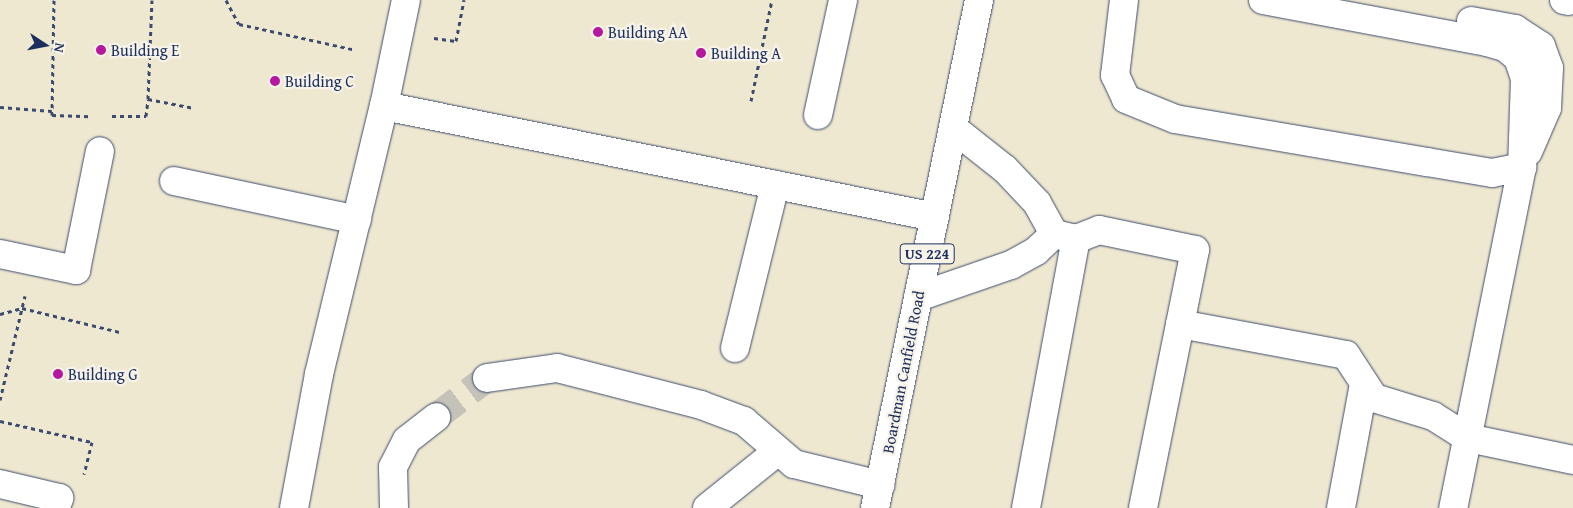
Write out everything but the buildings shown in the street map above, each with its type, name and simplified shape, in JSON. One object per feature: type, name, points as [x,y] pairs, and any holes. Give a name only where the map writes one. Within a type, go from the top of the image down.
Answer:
[{"type":"main road","points":[[294,508],[319,374],[384,106],[406,0]]},
{"type":"main road","points":[[818,115],[843,0]]},
{"type":"main road","name":"Boardman Canfield Road","points":[[878,496],[979,0]]},
{"type":"main road","points":[[1124,0],[1115,75],[1126,99],[1175,119],[1492,173],[1522,167]]},
{"type":"main road","points":[[1263,0],[1505,48],[1518,58],[1525,78],[1522,167],[1453,508]]},
{"type":"main road","points":[[1362,0],[1515,29],[1541,46],[1549,68],[1547,108],[1522,167]]},
{"type":"main road","points":[[384,106],[935,217]]},
{"type":"main road","points":[[953,128],[1006,168],[1065,237],[1026,508]]},
{"type":"main road","points":[[0,254],[76,270],[100,150]]},
{"type":"main road","points":[[174,181],[357,220]]},
{"type":"main road","points":[[736,348],[776,185]]},
{"type":"main road","points":[[918,297],[1011,265],[1065,237],[1099,230],[1195,250],[1143,508]]},
{"type":"main road","points":[[1180,324],[1346,355],[1374,398],[1433,416],[1468,438],[1573,460]]},
{"type":"main road","points":[[487,378],[557,368],[701,405],[744,421],[794,464],[878,496]]},
{"type":"main road","points":[[1341,508],[1364,384]]},
{"type":"main road","points":[[394,508],[393,467],[407,440],[436,417]]},
{"type":"main road","points":[[707,508],[778,452]]},
{"type":"main road","points":[[0,484],[57,503]]},
{"type":"path","points":[[54,0],[52,115],[99,116]]},
{"type":"path","points":[[108,116],[146,116],[152,0]]},
{"type":"path","points":[[226,0],[239,24],[352,49]]},
{"type":"path","points":[[399,35],[456,41],[464,0]]},
{"type":"path","points":[[751,101],[772,0]]},
{"type":"path","points":[[148,99],[194,108]]},
{"type":"path","points":[[0,107],[52,111]]},
{"type":"path","points":[[0,400],[34,261]]},
{"type":"path","points":[[0,314],[22,308],[120,332]]},
{"type":"path","points":[[0,421],[92,442],[83,476],[57,503]]},
{"type":"tunnel","points":[[436,417],[487,378]]},
{"type":"place","name":"Building AA","points":[[598,32]]},
{"type":"place","name":"Building E","points":[[101,50]]},
{"type":"place","name":"Building A","points":[[701,53]]},
{"type":"place","name":"Building C","points":[[275,81]]},
{"type":"place","name":"Building G","points":[[58,374]]}]
